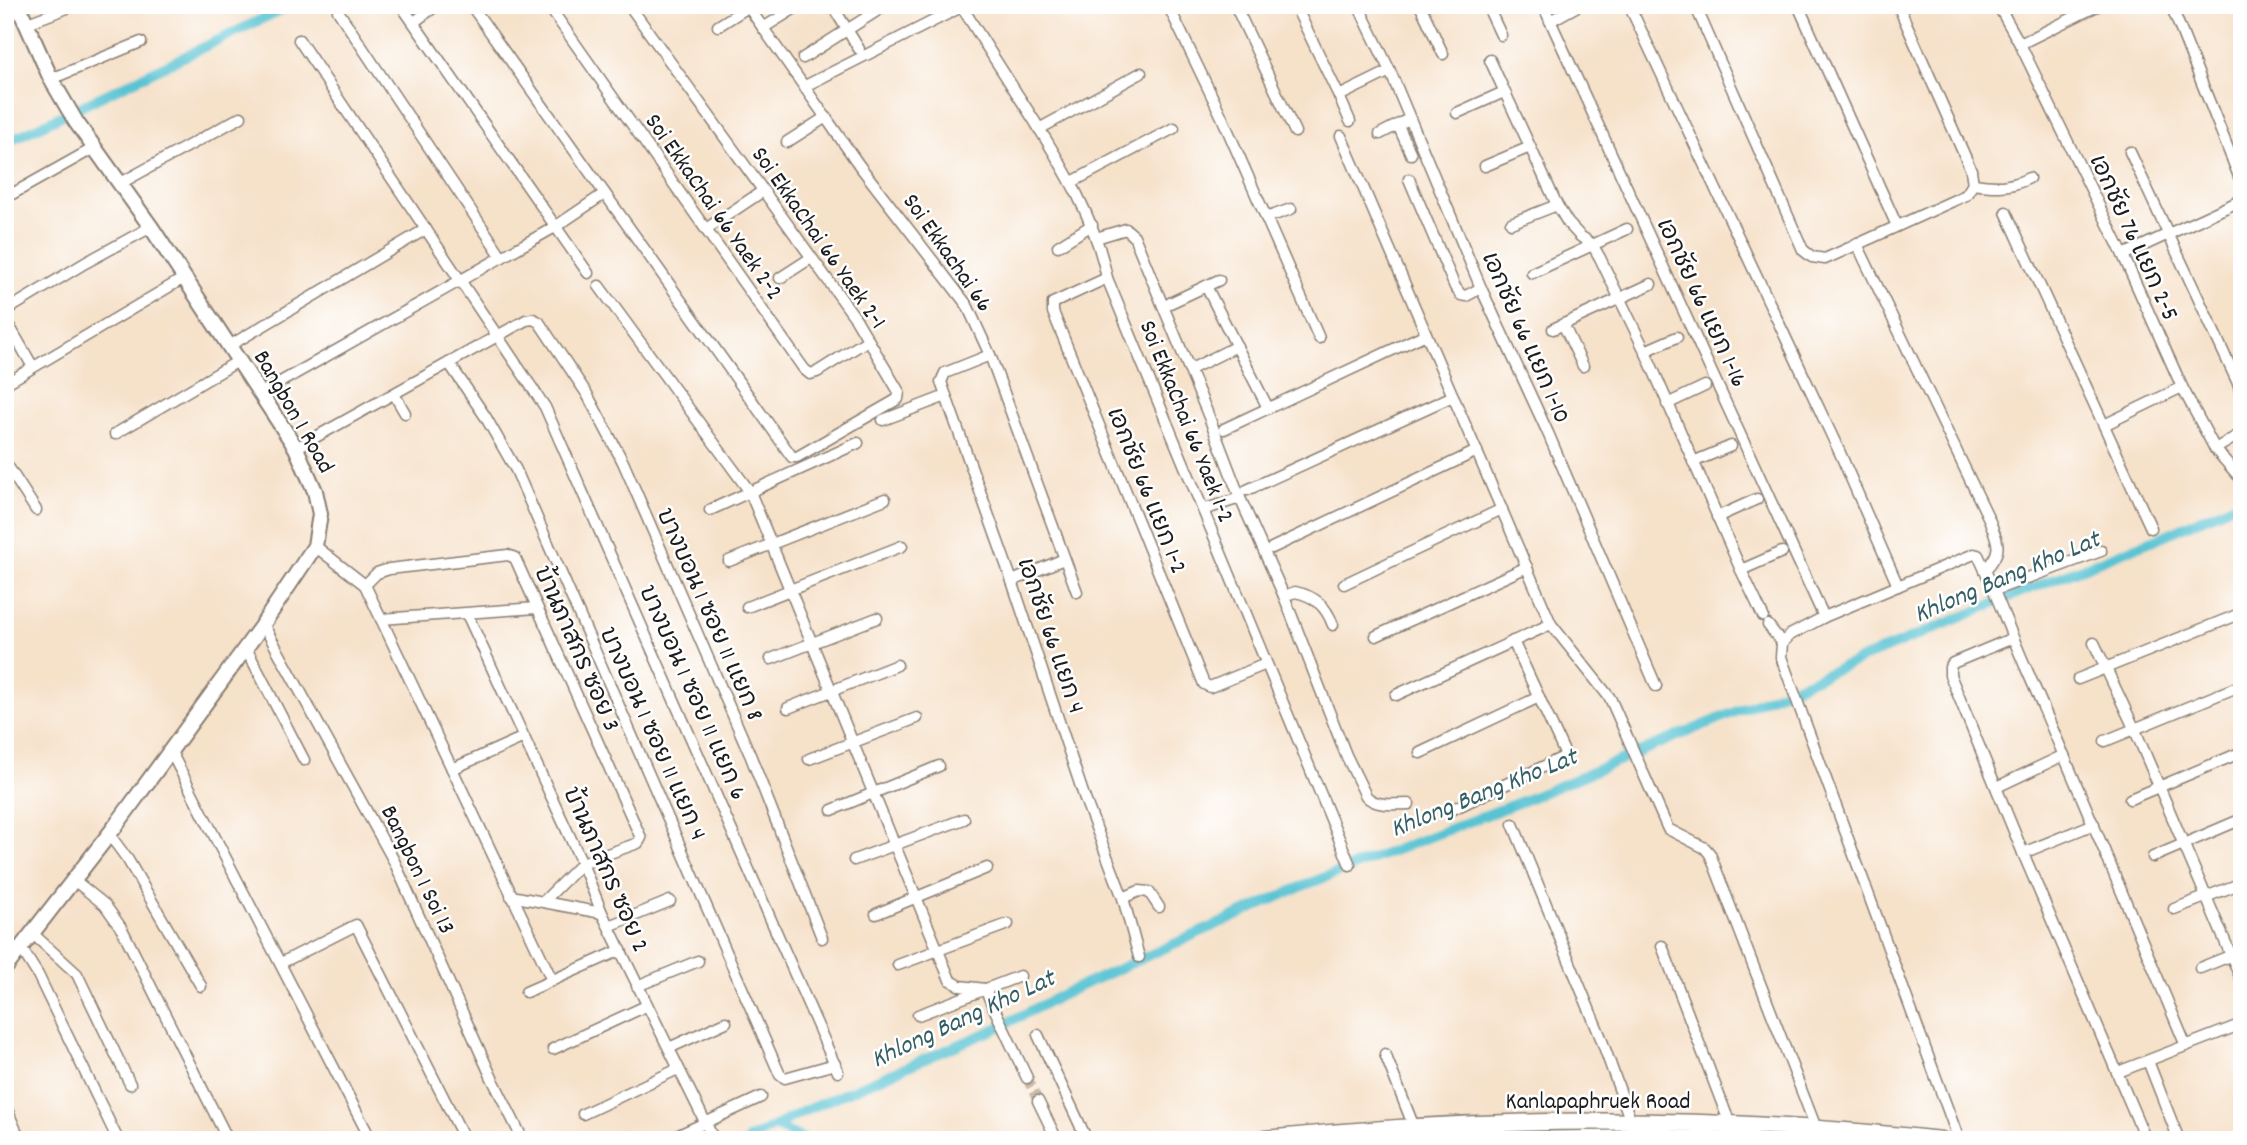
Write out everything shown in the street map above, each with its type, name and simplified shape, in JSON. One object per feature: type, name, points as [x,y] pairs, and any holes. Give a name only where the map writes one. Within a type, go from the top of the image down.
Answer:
[{"type":"main road","name":"Bangbon 1 Road","points":[[5,968],[171,752],[263,624],[315,546],[320,514],[316,491],[296,448],[151,228],[76,122],[51,79],[18,5]]},
{"type":"main road","name":"Kanlapaphruek Road","points":[[1256,1140],[1414,1127],[1631,1122],[1816,1128],[1941,1140]]},
{"type":"main road","name":"Kanlapaphruek Road","points":[[1511,1140],[1752,1140]]},
{"type":"street","points":[[25,24],[75,5]]},
{"type":"street","points":[[401,5],[588,274]]},
{"type":"street","points":[[414,22],[436,5]]},
{"type":"street","points":[[261,393],[555,227],[604,194],[471,5]]},
{"type":"street","name":"Soi EkkaChai 66 Yaek 2-2","points":[[548,5],[804,369],[810,374],[868,340]]},
{"type":"street","name":"Soi EkkaChai 66 Yaek 2-1","points":[[604,194],[794,458],[900,397],[868,340],[629,5]]},
{"type":"street","points":[[763,28],[800,5]]},
{"type":"street","points":[[832,5],[859,49]]},
{"type":"street","points":[[803,58],[886,5]]},
{"type":"street","points":[[1168,5],[1221,115],[1319,338]]},
{"type":"street","points":[[1236,5],[1295,132]]},
{"type":"street","points":[[1295,5],[1350,121]]},
{"type":"street","name":"เอกชัย 66 แยก 1-10","points":[[1358,5],[1390,71],[1481,288],[1548,433],[1656,686]]},
{"type":"street","points":[[1420,5],[1443,54]]},
{"type":"street","points":[[1487,5],[1501,34]]},
{"type":"street","name":"เอกชัย 66 แยก 1-16","points":[[1543,5],[1824,617]]},
{"type":"street","points":[[1550,21],[1579,5]]},
{"type":"street","points":[[1629,5],[1840,453],[1898,586]]},
{"type":"street","points":[[1695,5],[1803,250],[1812,257],[1825,259],[1966,195],[1973,184],[1971,170],[1898,5]]},
{"type":"street","points":[[1798,5],[1897,226]]},
{"type":"street","name":"เอกชัย 76 แยก 2-5","points":[[1998,5],[2020,44],[2123,255],[2182,387],[2215,449],[2242,480]]},
{"type":"street","points":[[2020,44],[2099,5]]},
{"type":"street","points":[[2171,5],[2242,184]]},
{"type":"street","points":[[718,26],[747,6]]},
{"type":"street","name":"Soi Ekkachai 66","points":[[747,6],[859,165],[967,305],[990,355],[1077,592]]},
{"type":"street","points":[[805,86],[964,6]]},
{"type":"street","name":"Soi EkkaChai 66 Yaek 1-2","points":[[964,6],[1072,182],[1092,225],[1107,278],[1350,865]]},
{"type":"street","points":[[338,11],[502,257]]},
{"type":"street","name":"บางบอน 1 ซอย 11 แยก 6","points":[[299,40],[545,407],[836,1068]]},
{"type":"street","points":[[51,79],[141,41]]},
{"type":"street","points":[[1490,60],[1557,205],[1568,223],[1591,244],[1618,297],[1645,351],[1741,570],[1766,620],[1783,643]]},
{"type":"street","points":[[1339,96],[1390,71]]},
{"type":"street","points":[[1039,129],[1141,73]]},
{"type":"street","points":[[1457,113],[1504,92]]},
{"type":"street","points":[[119,184],[241,117]]},
{"type":"street","points":[[787,142],[826,117]]},
{"type":"street","points":[[1380,134],[1409,119]]},
{"type":"street","points":[[1398,125],[1411,154]]},
{"type":"street","points":[[1072,182],[1174,128]]},
{"type":"street","points":[[1342,136],[1551,624],[1610,698],[1668,829],[1705,848],[1710,854],[1816,1128]]},
{"type":"street","points":[[1485,166],[1530,147]]},
{"type":"street","points":[[5,198],[94,148]]},
{"type":"street","points":[[2130,152],[2242,392]]},
{"type":"street","points":[[1973,184],[2003,187],[2016,185],[2029,178]]},
{"type":"street","points":[[1409,179],[1455,287],[1461,295],[1466,296],[1481,288]]},
{"type":"street","points":[[706,229],[763,191]]},
{"type":"street","points":[[2123,255],[2242,200]]},
{"type":"street","points":[[1511,223],[1557,205]]},
{"type":"street","points":[[1266,218],[1291,209]]},
{"type":"street","points":[[2006,212],[2151,528]]},
{"type":"street","points":[[1058,246],[1092,225]]},
{"type":"street","points":[[33,367],[7,322],[7,310],[85,263],[151,228]]},
{"type":"street","points":[[229,345],[426,229]]},
{"type":"street","points":[[1096,238],[1126,229],[1134,236],[1243,494],[1346,755],[1371,802],[1409,804]]},
{"type":"street","points":[[1532,273],[1627,229]]},
{"type":"street","points":[[1857,244],[1989,519],[1998,545],[1996,558],[1985,570]]},
{"type":"street","points":[[780,278],[811,258]]},
{"type":"street","points":[[5,384],[184,278]]},
{"type":"street","name":"เอกชัย 66 แยก 1-2","points":[[1107,278],[1054,303],[1053,312],[1203,684],[1210,687],[1220,684],[1266,664]]},
{"type":"street","points":[[1170,303],[1219,280]]},
{"type":"street","points":[[1583,366],[1558,326],[1651,284]]},
{"type":"street","points":[[599,286],[750,492],[950,980],[960,986],[985,989]]},
{"type":"street","points":[[1206,286],[1268,408]]},
{"type":"street","name":"บางบอน 1 ซอย 11 แยก 8","points":[[497,336],[526,320],[536,320],[587,394],[623,462],[751,757],[822,938]]},
{"type":"street","points":[[1224,429],[1426,334]]},
{"type":"street","points":[[296,448],[497,336]]},
{"type":"street","points":[[1645,351],[1677,337]]},
{"type":"street","points":[[1193,368],[1237,346]]},
{"type":"street","points":[[883,420],[946,397],[941,382],[946,373],[990,355]]},
{"type":"street","points":[[115,434],[240,360]]},
{"type":"street","name":"บางบอน 1 ซอย 11 แยก 4","points":[[449,363],[485,416],[516,470],[780,1075],[785,1078],[836,1068]]},
{"type":"street","points":[[1667,404],[1705,386]]},
{"type":"street","points":[[2104,425],[2182,387]]},
{"type":"street","points":[[394,394],[405,413]]},
{"type":"street","points":[[1203,510],[1453,396]]},
{"type":"street","name":"เอกชัย 66 แยก 4","points":[[946,397],[1123,898],[1139,957]]},
{"type":"street","points":[[2215,449],[2242,433]]},
{"type":"street","points":[[710,510],[858,443]]},
{"type":"street","points":[[1693,462],[1731,446]]},
{"type":"street","points":[[1272,548],[1476,451]]},
{"type":"street","points":[[5,462],[36,510]]},
{"type":"street","points":[[729,561],[885,499]]},
{"type":"street","points":[[1717,517],[1757,499]]},
{"type":"street","points":[[1344,584],[1502,509]]},
{"type":"street","points":[[315,546],[365,585],[552,980]]},
{"type":"street","points":[[747,607],[902,546]]},
{"type":"street","points":[[1995,592],[2101,551]]},
{"type":"street","points":[[1741,570],[1782,552]]},
{"type":"street","points":[[1959,1140],[1781,657],[1783,643],[1790,635],[1824,617],[1974,554],[1978,555],[2004,612],[2186,1046]]},
{"type":"street","name":"บ้านภาสกร ซอย 3","points":[[365,585],[382,571],[508,555],[515,558],[641,838],[638,843],[582,863]]},
{"type":"street","points":[[1012,581],[1065,559]]},
{"type":"street","points":[[1377,636],[1527,567]]},
{"type":"street","points":[[1284,596],[1295,592],[1319,602],[1328,610],[1333,625]]},
{"type":"street","points":[[381,619],[537,608]]},
{"type":"street","points":[[2078,679],[2242,613]]},
{"type":"street","name":"บ้านภาสกร ซอย 2","points":[[467,614],[582,863],[602,913],[714,1140]]},
{"type":"street","points":[[771,659],[877,618]]},
{"type":"street","name":"Bangbon 1 Soi 13","points":[[263,624],[394,861],[491,1076],[523,1140]]},
{"type":"street","points":[[1396,695],[1551,624]]},
{"type":"street","points":[[2013,638],[1953,663],[1950,671],[2023,853],[2146,1140]]},
{"type":"street","points":[[1451,810],[1566,756],[1513,641]]},
{"type":"street","points":[[2094,643],[2135,730],[2242,981]]},
{"type":"street","points":[[246,648],[304,760]]},
{"type":"street","points":[[788,708],[897,665]]},
{"type":"street","points":[[2105,741],[2242,685]]},
{"type":"street","points":[[1420,753],[1539,697]]},
{"type":"street","points":[[809,759],[917,718]]},
{"type":"street","points":[[452,769],[524,737]]},
{"type":"street","points":[[171,752],[371,1140]]},
{"type":"street","points":[[2130,799],[2242,752]]},
{"type":"street","points":[[1997,787],[2064,755]]},
{"type":"street","points":[[832,810],[939,766]]},
{"type":"street","points":[[2153,857],[2242,818]]},
{"type":"street","points":[[854,860],[964,819]]},
{"type":"street","points":[[1513,824],[1601,1038],[1631,1122]]},
{"type":"street","points":[[2023,853],[2094,824]]},
{"type":"street","points":[[109,834],[128,860],[201,986]]},
{"type":"street","points":[[544,901],[582,863]]},
{"type":"street","points":[[876,914],[987,868]]},
{"type":"street","points":[[74,880],[105,905],[122,929],[228,1140]]},
{"type":"street","points":[[2175,909],[2242,883]]},
{"type":"street","points":[[1123,898],[1139,891],[1149,892],[1159,907]]},
{"type":"street","points":[[510,896],[602,913]]},
{"type":"street","points":[[609,926],[670,901]]},
{"type":"street","points":[[898,965],[1008,923]]},
{"type":"street","points":[[281,963],[356,925],[465,1140]]},
{"type":"street","points":[[33,934],[77,974],[130,1084]]},
{"type":"street","points":[[1662,946],[1730,1124]]},
{"type":"street","points":[[21,948],[37,975],[118,1140]]},
{"type":"street","points":[[526,992],[621,950]]},
{"type":"street","points":[[2200,968],[2242,951]]},
{"type":"street","points":[[637,986],[698,961]]},
{"type":"street","points":[[918,1015],[1020,976]]},
{"type":"street","points":[[985,989],[1027,1078]]},
{"type":"street","points":[[553,1049],[646,1006]]},
{"type":"street","points":[[669,1048],[726,1022]]},
{"type":"street","points":[[2118,1072],[2242,1024]]},
{"type":"street","points":[[1038,1035],[1087,1140]]},
{"type":"street","points":[[1385,1054],[1414,1127]]},
{"type":"street","points":[[2148,1061],[2179,1140]]},
{"type":"street","points":[[583,1114],[678,1069]]},
{"type":"street","points":[[668,1140],[761,1097]]},
{"type":"street","points":[[1038,1101],[1057,1140]]},
{"type":"street","points":[[6,1108],[20,1140]]},
{"type":"waterway","points":[[5,143],[291,5]]},
{"type":"waterway","name":"Khlong Bang Kho Lat","points":[[748,1140],[806,1110],[993,1030],[1074,989],[1305,885],[1525,800],[2242,501]]},
{"type":"waterway","points":[[774,1126],[806,1140]]},
{"type":"tunnel","points":[[1027,1078],[1038,1101]]}]
